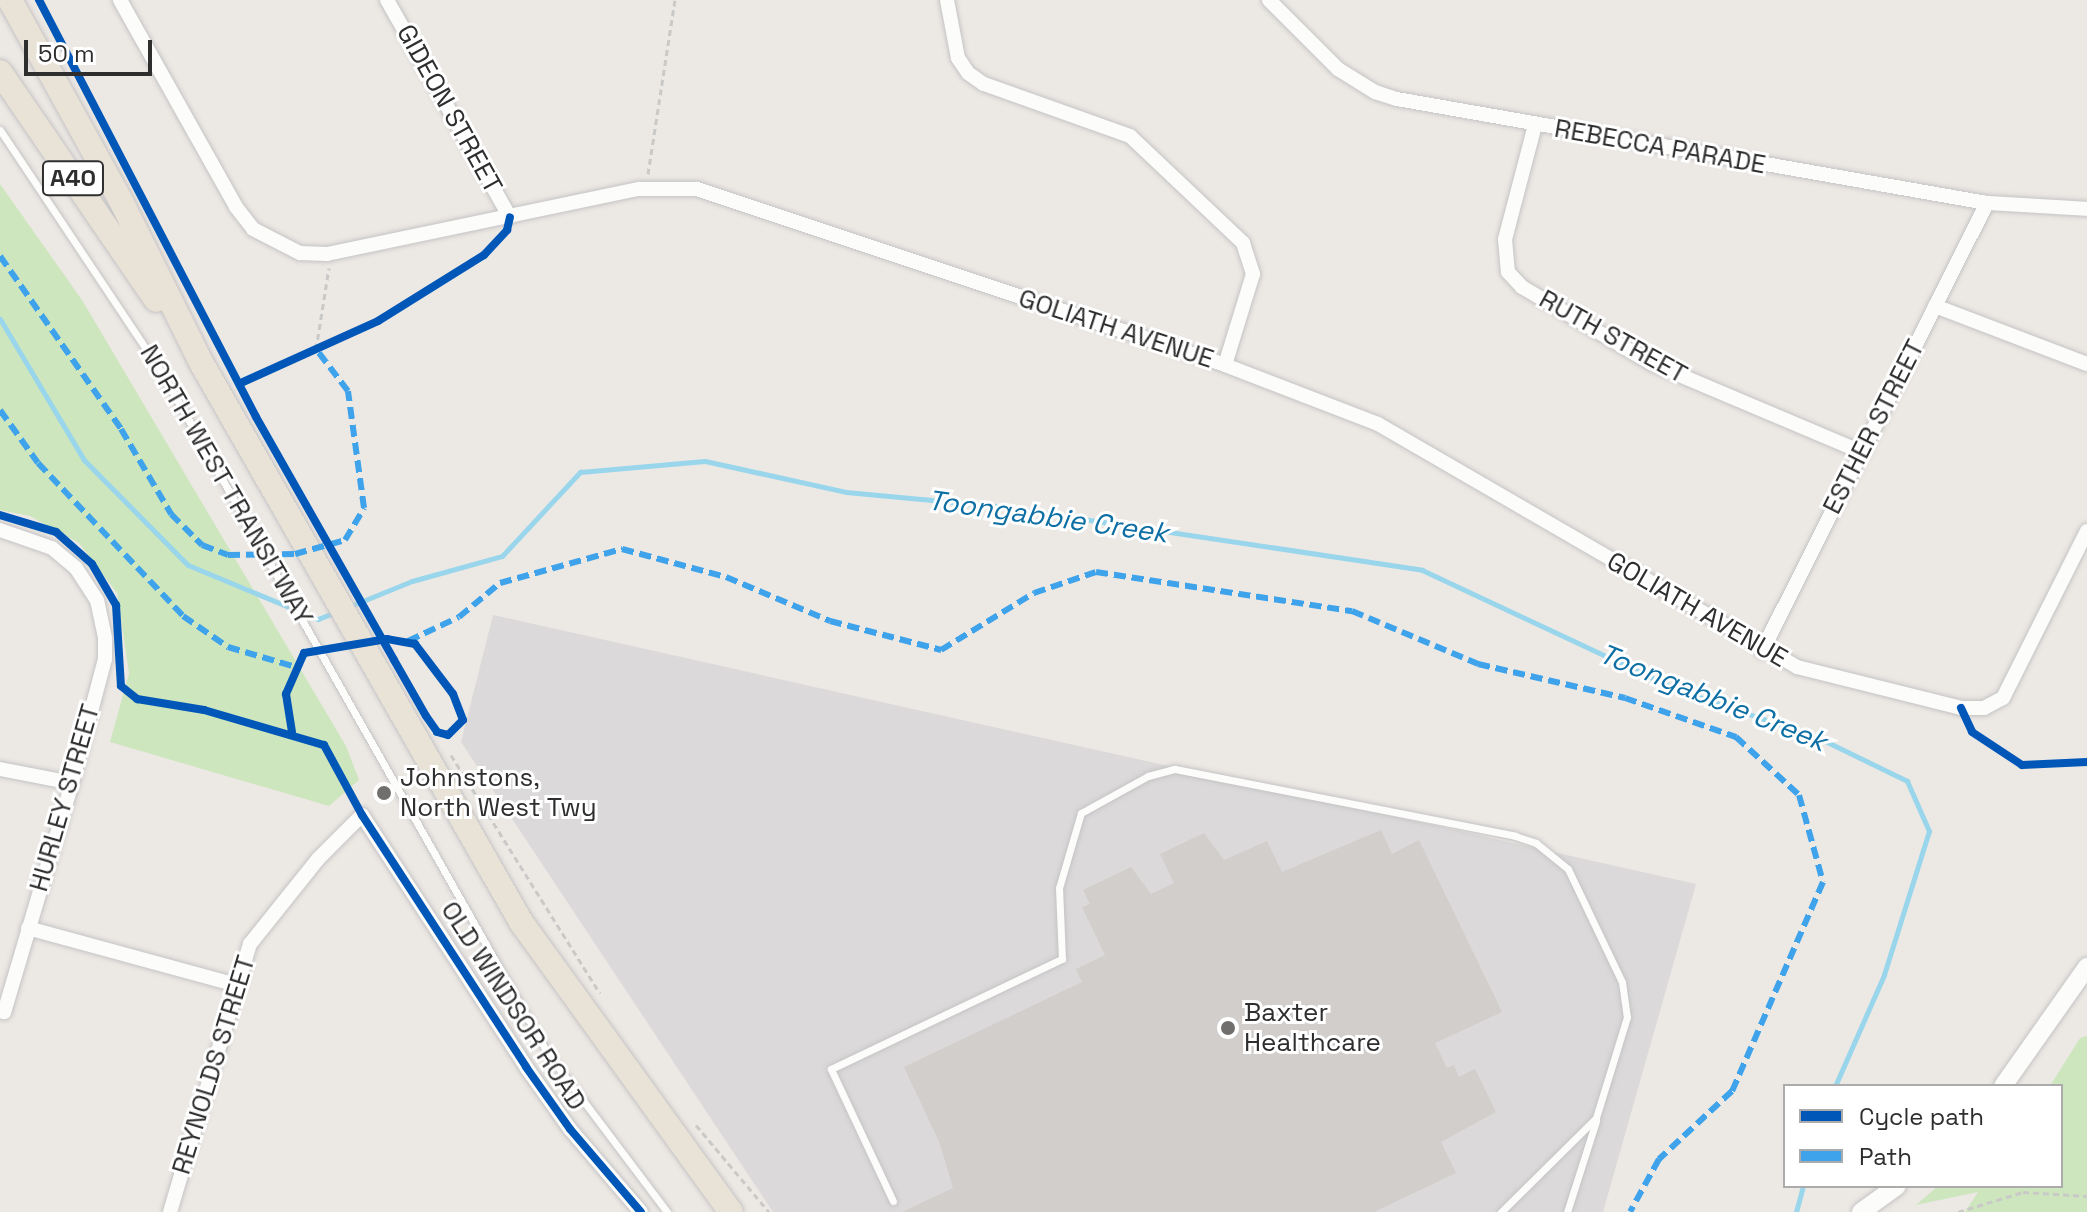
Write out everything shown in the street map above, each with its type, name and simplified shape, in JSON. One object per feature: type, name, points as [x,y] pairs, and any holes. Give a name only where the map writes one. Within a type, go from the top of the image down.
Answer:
[{"type":"highway","name":"OLD WINDSOR ROAD","points":[[10,0],[120,199],[202,364],[521,922],[731,1212]]},
{"type":"highway","name":"OLD WINDSOR ROAD","points":[[0,72],[202,364]]},
{"type":"street","name":"GOLIATH AVENUE","points":[[120,0],[236,207],[253,229],[275,243],[300,253],[327,254],[645,189],[697,189],[1225,365],[1378,424],[1762,651],[1797,667],[1961,708],[1984,708],[2003,698],[2087,531]]},
{"type":"street","name":"GIDEON STREET","points":[[387,0],[510,217]]},
{"type":"street","points":[[947,0],[958,58],[968,73],[984,84],[1130,136],[1243,243],[1253,274],[1225,365]]},
{"type":"street","name":"REBECCA PARADE","points":[[1269,0],[1338,69],[1375,92],[1535,125],[1987,203],[2087,209]]},
{"type":"street","name":"RUTH STREET","points":[[1535,125],[1505,239],[1508,272],[1522,287],[1651,363],[1862,452]]},
{"type":"street","name":"ESTHER STREET","points":[[1762,651],[1987,203]]},
{"type":"street","points":[[1935,306],[2087,364]]},
{"type":"street","name":"HURLEY STREET","points":[[0,530],[52,548],[87,581],[103,620],[105,659],[4,1012],[0,1011]]},
{"type":"street","points":[[0,769],[72,783]]},
{"type":"street","name":"REYNOLDS STREET","points":[[170,1212],[250,944],[318,859],[362,815]]},
{"type":"street","name":"OLD WINDSOR ROAD","points":[[362,815],[535,1080],[641,1212]]},
{"type":"street","points":[[28,928],[236,985]]},
{"type":"street","points":[[2005,1084],[2081,987],[2087,967]]},
{"type":"street","points":[[1861,1212],[1894,1188]]},
{"type":"lane","name":"NORTH WEST TRANSITWAY","points":[[0,130],[132,325],[231,491],[548,1054],[667,1212]]},
{"type":"lane","points":[[893,1201],[831,1069],[1062,959],[1059,888],[1081,813],[1148,776],[1175,769],[1515,836],[1556,855],[1568,869],[1628,1001],[1567,1212]]},
{"type":"lane","points":[[1501,1212],[1596,1118]]},
{"type":"path","points":[[645,189],[675,0]]},
{"type":"path","points":[[316,349],[320,303],[330,279],[327,254]]},
{"type":"path","points":[[302,356],[328,344]]},
{"type":"path","points":[[445,745],[604,1000]]},
{"type":"path","points":[[687,1115],[769,1212]]},
{"type":"path","points":[[1958,1212],[2023,1192],[2087,1196]]},
{"type":"shaded area","points":[[493,615],[1696,884],[1603,1212],[773,1212],[461,742]]},
{"type":"green space","points":[[0,184],[82,300],[346,746],[359,780],[329,806],[110,742],[129,673],[117,593],[79,543],[30,516],[0,510]]},
{"type":"green space","points":[[2087,1036],[2087,1212],[1965,1212],[1978,1192],[1916,1205],[1936,1188],[2063,1188],[2063,1084],[2051,1084],[2080,1038]]},
{"type":"building","name":"Baxter Healthcare","points":[[1381,830],[1392,854],[1419,840],[1502,1012],[1435,1043],[1447,1068],[1454,1065],[1459,1077],[1475,1069],[1496,1112],[1441,1142],[1456,1173],[1374,1212],[902,1212],[953,1188],[940,1144],[904,1067],[1082,982],[1076,969],[1105,955],[1082,907],[1090,904],[1083,890],[1131,867],[1151,894],[1174,883],[1160,854],[1204,833],[1224,860],[1267,841],[1282,872]]},
{"type":"waterway","name":"Toongabbie Creek","points":[[0,319],[84,460],[188,565],[318,619],[335,612]]},
{"type":"waterway","name":"Toongabbie Creek","points":[[348,607],[412,581],[502,556],[580,472],[705,461],[846,492],[996,506],[1422,570],[1676,689],[1821,739],[1907,781],[1929,831],[1884,975],[1836,1084]]},
{"type":"waterway","name":"Toongabbie Creek","points":[[1796,1212],[1802,1188]]},
{"type":"marked path","points":[[0,256],[121,429],[171,514],[202,545],[228,555],[295,554],[345,540],[364,508],[348,391],[316,349]]},
{"type":"marked path","points":[[0,410],[38,463],[183,616],[228,647],[296,667]]},
{"type":"marked path","points":[[408,641],[459,617],[500,583],[622,549],[726,577],[830,621],[941,650],[1034,593],[1096,572],[1352,611],[1478,664],[1625,698],[1736,737],[1799,795],[1823,882],[1732,1091],[1659,1159],[1630,1212]]},
{"type":"cycle path","points":[[39,0],[256,417],[394,660],[426,716],[437,732],[448,735],[463,720],[453,694],[415,644],[387,639],[304,653],[286,694],[292,732]]},
{"type":"cycle path","points":[[243,382],[378,321],[484,255],[507,230],[510,217]]},
{"type":"cycle path","points":[[0,515],[56,532],[92,564],[116,605],[121,686],[137,699],[204,710],[324,745],[362,815],[526,1067],[570,1129],[641,1212]]},
{"type":"cycle path","points":[[1961,708],[1972,732],[2022,765],[2087,762]]},
{"type":"place","name":"Johnstons, North West Twy","points":[[384,793]]},
{"type":"place","name":"Baxter Healthcare","points":[[1228,1028]]}]
